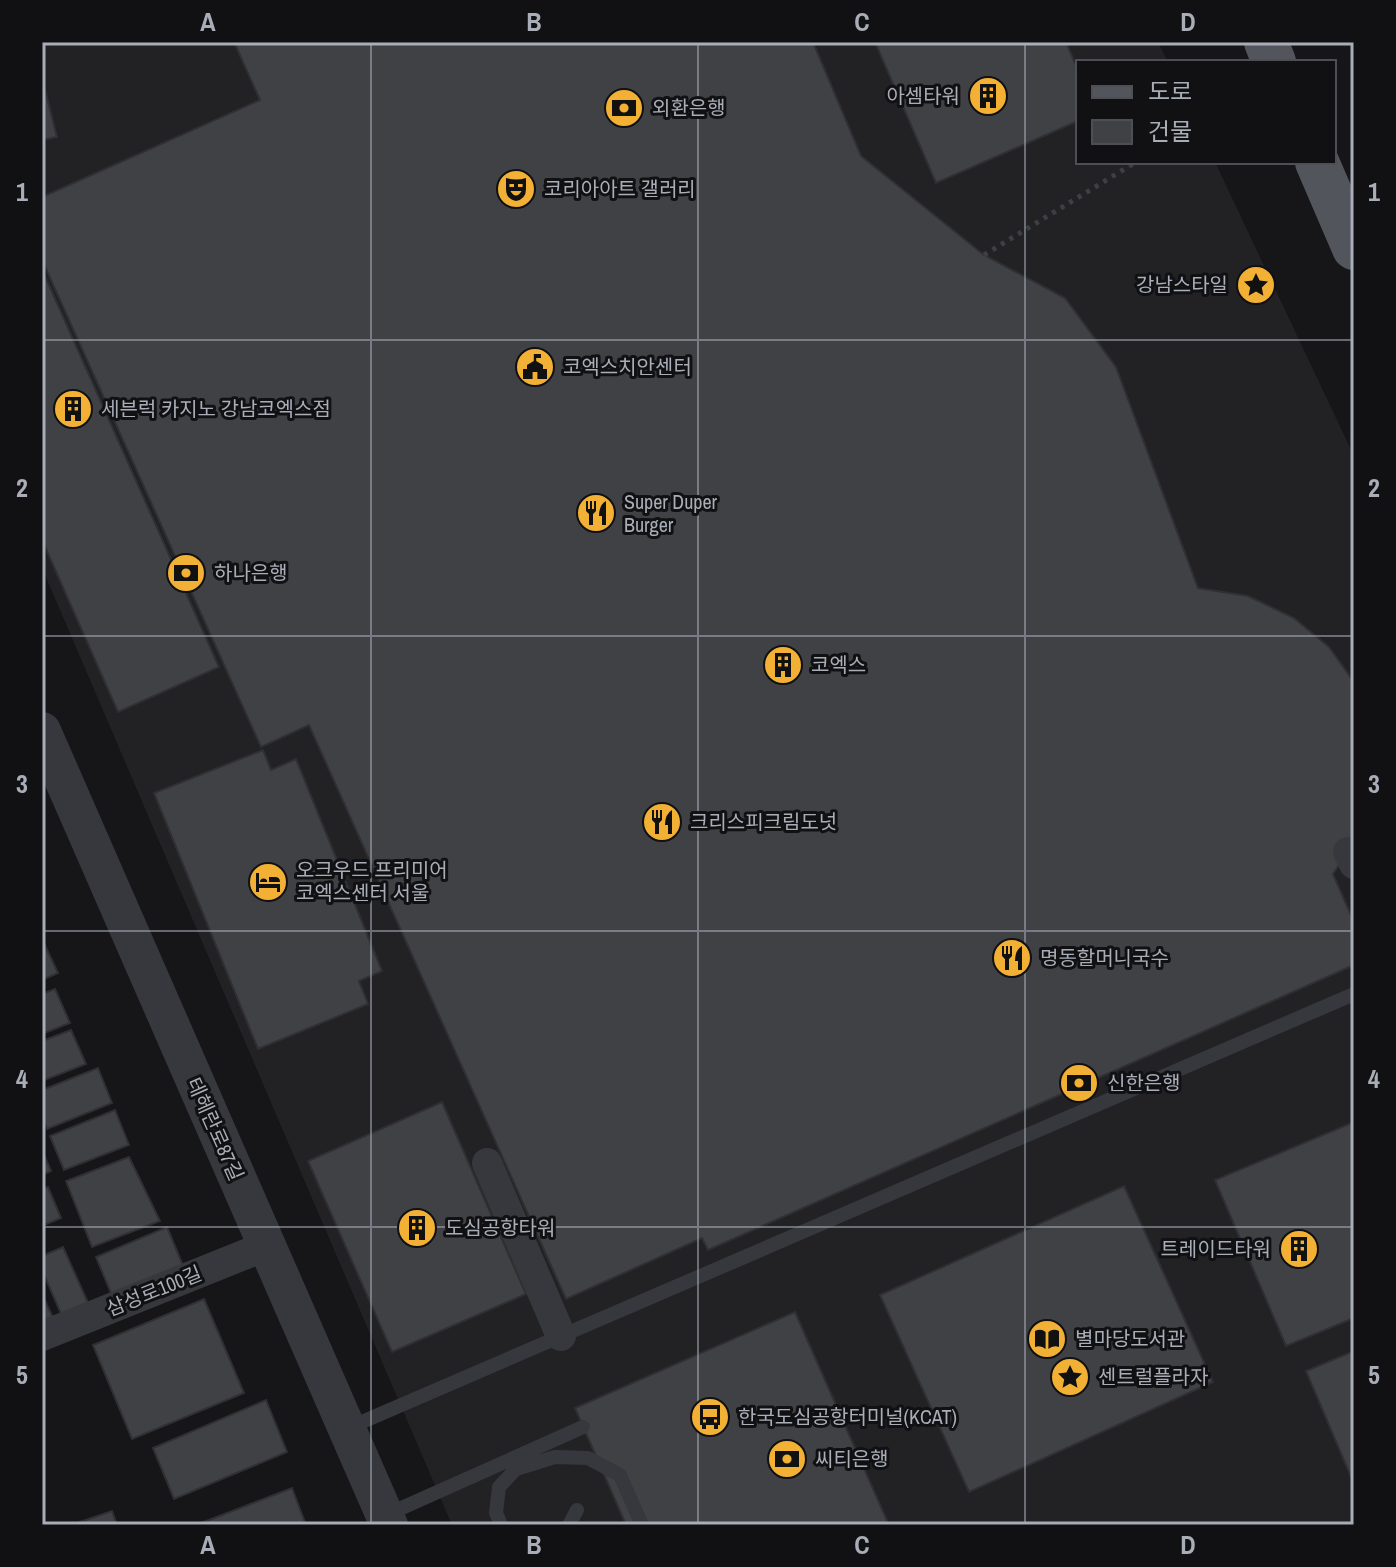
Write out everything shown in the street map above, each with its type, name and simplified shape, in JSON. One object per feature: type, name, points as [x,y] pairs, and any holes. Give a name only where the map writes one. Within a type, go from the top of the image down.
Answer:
[{"type":"main road","points":[[1318,164],[1354,248]]},
{"type":"street","name":"테헤란로87길","points":[[42,731],[387,1520]]},
{"type":"street","points":[[487,1163],[561,1336]]},
{"type":"street","name":"삼성로100길","points":[[42,1336],[266,1246]]},
{"type":"lane","points":[[347,1429],[1354,994]]},
{"type":"lane","points":[[387,1520],[435,1493],[583,1427]]},
{"type":"lane","points":[[501,1525],[496,1513],[499,1487],[516,1469],[555,1457],[588,1458],[620,1475],[642,1525]]},
{"type":"lane","points":[[569,1525],[577,1510]]},
{"type":"path","points":[[984,255],[1133,164]]},
{"type":"shaded area","name":"코엑스","points":[[42,42],[1158,42],[1167,60],[1076,60],[1076,164],[1216,164],[1354,456],[1354,1525],[452,1525],[42,568]]},
{"type":"building","name":"코엑스","points":[[234,42],[813,42],[861,156],[984,255],[1065,298],[1116,367],[1198,588],[1248,596],[1294,618],[1329,647],[1354,682],[1354,843],[1333,874],[1354,922],[1354,965],[708,1250],[702,1238],[566,1299],[309,725],[261,747],[42,260],[42,197],[260,100]]},
{"type":"building","name":"아셈타워","points":[[875,42],[1066,42],[1076,65],[1076,122],[936,183]]},
{"type":"building","points":[[42,77],[57,137],[42,140]]},
{"type":"building","name":"세븐럭 카지노 강남코엑스점","points":[[45,276],[219,667],[118,712],[42,540],[42,278]]},
{"type":"building","name":"오크우드 프리미어 코엑스센터 서울","points":[[263,750],[271,770],[296,759],[382,971],[359,981],[368,1004],[258,1049],[154,793]]},
{"type":"building","points":[[42,939],[58,973],[42,980]]},
{"type":"building","points":[[55,989],[70,1023],[42,1034],[42,994]]},
{"type":"building","points":[[71,1030],[86,1064],[42,1081],[42,1041]]},
{"type":"building","points":[[98,1068],[112,1103],[47,1129],[42,1117],[42,1090]]},
{"type":"building","name":"도심공항타워","points":[[442,1102],[526,1294],[392,1352],[308,1161]]},
{"type":"building","points":[[115,1110],[129,1145],[64,1170],[50,1136]]},
{"type":"building","name":"트레이드타워","points":[[1354,1122],[1354,1318],[1286,1346],[1215,1180]]},
{"type":"building","points":[[42,1150],[51,1171],[42,1175]]},
{"type":"building","points":[[129,1157],[160,1221],[92,1247],[66,1181]]},
{"type":"building","name":"별마당도서관","points":[[1124,1186],[1213,1382],[969,1492],[880,1295]]},
{"type":"building","points":[[48,1187],[61,1218],[42,1226],[42,1189]]},
{"type":"building","points":[[167,1227],[184,1268],[113,1298],[96,1257]]},
{"type":"building","points":[[63,1247],[89,1305],[62,1316],[42,1270],[42,1256]]},
{"type":"building","points":[[42,1294],[55,1322],[42,1327]]},
{"type":"building","points":[[204,1299],[244,1393],[132,1439],[93,1345]]},
{"type":"building","name":"한국도심공항터미널(KCAT)","points":[[795,1312],[889,1525],[626,1525],[575,1408]]},
{"type":"building","points":[[1354,1351],[1354,1484],[1306,1371]]},
{"type":"building","points":[[266,1400],[287,1452],[174,1499],[153,1448]]},
{"type":"building","points":[[292,1488],[306,1525],[196,1525]]},
{"type":"building","points":[[112,1511],[117,1525],[71,1525]]},
{"type":"place","name":"아셈타워","points":[[988,96]]},
{"type":"place","name":"외환은행","points":[[624,108]]},
{"type":"place","name":"코리아아트 갤러리","points":[[516,189]]},
{"type":"place","name":"강남스타일","points":[[1256,285]]},
{"type":"place","name":"코엑스치안센터","points":[[535,367]]},
{"type":"place","name":"세븐럭 카지노 강남코엑스점","points":[[73,409]]},
{"type":"place","name":"Super Duper Burger","points":[[596,513]]},
{"type":"place","name":"하나은행","points":[[186,573]]},
{"type":"place","name":"코엑스","points":[[783,665]]},
{"type":"place","name":"크리스피크림도넛","points":[[662,822]]},
{"type":"place","name":"오크우드 프리미어 코엑스센터 서울","points":[[268,882]]},
{"type":"place","name":"명동할머니국수","points":[[1012,958]]},
{"type":"place","name":"신한은행","points":[[1079,1083]]},
{"type":"place","name":"도심공항타워","points":[[417,1228]]},
{"type":"place","name":"트레이드타워","points":[[1299,1249]]},
{"type":"place","name":"별마당도서관","points":[[1047,1339]]},
{"type":"place","name":"센트럴플라자","points":[[1070,1377]]},
{"type":"place","name":"한국도심공항터미널(KCAT)","points":[[710,1417]]},
{"type":"place","name":"씨티은행","points":[[787,1459]]}]
